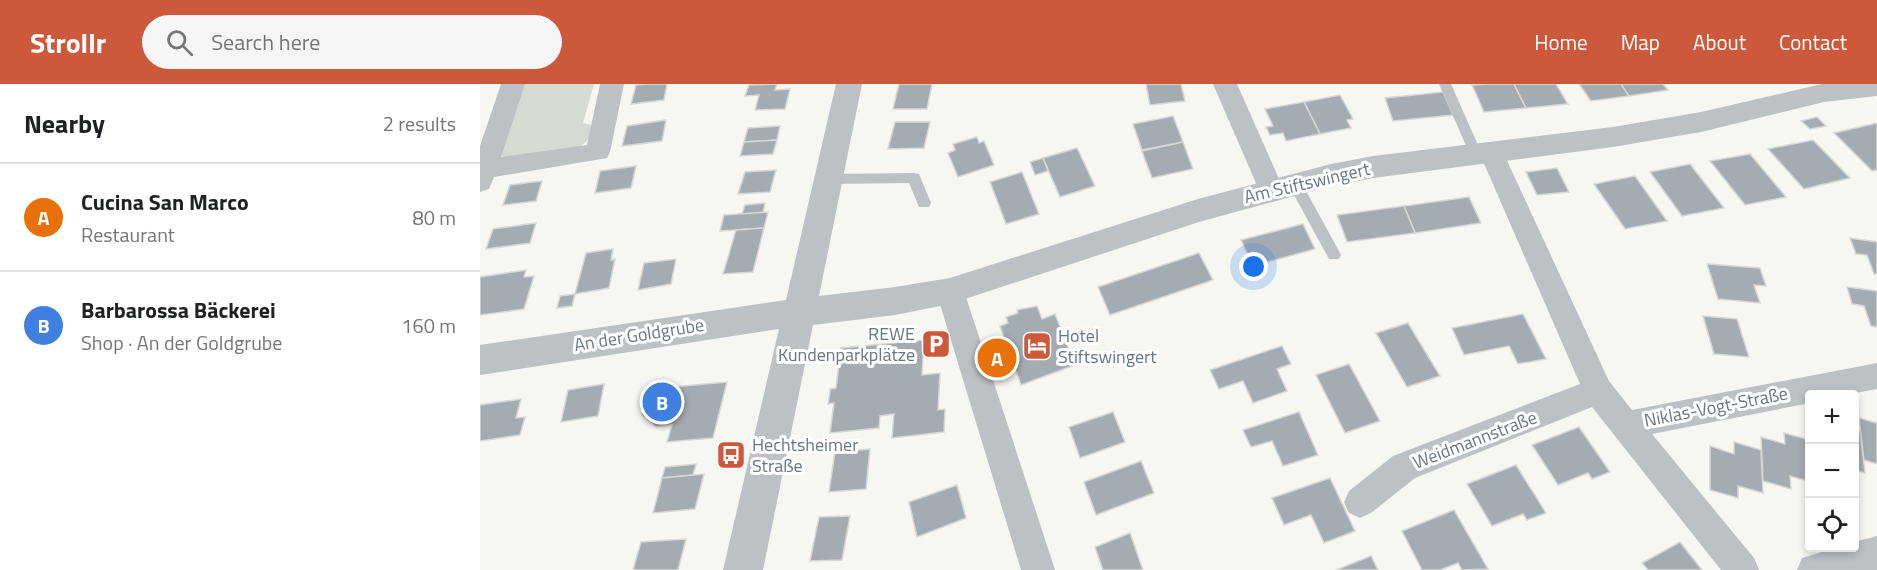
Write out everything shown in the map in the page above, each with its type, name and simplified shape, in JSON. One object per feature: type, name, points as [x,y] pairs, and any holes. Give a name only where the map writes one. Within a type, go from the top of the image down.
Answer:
[{"type":"street","points":[[482,176],[513,84]]},
{"type":"street","points":[[482,176],[598,152],[612,84]]},
{"type":"street","points":[[743,570],[849,84]]},
{"type":"street","points":[[1225,84],[1231,102],[1283,187]]},
{"type":"street","name":"Am Stiftswingert","points":[[798,313],[950,291],[1198,211],[1283,187],[1374,167],[1547,147],[1690,124],[1835,89],[1877,87]]},
{"type":"street","points":[[1484,153],[1598,391],[1742,570]]},
{"type":"street","points":[[950,291],[1038,570]]},
{"type":"street","name":"An der Goldgrube","points":[[480,360],[737,320],[798,313]]},
{"type":"street","name":"Niklas-Vogt-Straße","points":[[1626,425],[1877,376]]},
{"type":"street","name":"Weidmannstraße","points":[[1360,502],[1404,467],[1598,391]]},
{"type":"street","points":[[1814,570],[1877,553]]},
{"type":"lane","points":[[1445,84],[1484,153]]},
{"type":"lane","points":[[828,179],[914,178],[924,203]]},
{"type":"lane","points":[[1283,187],[1334,255]]},
{"type":"shaded area","points":[[525,84],[594,84],[583,123],[596,126],[593,135],[581,146],[517,160],[497,155]]},
{"type":"building","points":[[667,84],[664,100],[631,104],[636,85]]},
{"type":"building","points":[[777,84],[775,90],[790,89],[785,109],[755,110],[759,95],[745,96],[749,85]]},
{"type":"building","points":[[899,84],[932,84],[927,109],[893,109]]},
{"type":"building","points":[[1146,84],[1181,84],[1185,101],[1150,105]]},
{"type":"building","points":[[1514,84],[1526,108],[1484,112],[1472,85]]},
{"type":"building","points":[[1514,84],[1556,84],[1568,104],[1526,108]]},
{"type":"building","points":[[1579,84],[1621,84],[1629,96],[1591,101]]},
{"type":"building","points":[[1621,84],[1663,84],[1668,90],[1629,96]]},
{"type":"building","points":[[1443,92],[1453,115],[1393,121],[1385,98]]},
{"type":"building","points":[[1340,95],[1353,119],[1347,120],[1351,128],[1320,134],[1304,102]]},
{"type":"building","points":[[1304,102],[1320,134],[1286,141],[1283,133],[1270,135],[1266,127],[1273,126],[1265,109]]},
{"type":"building","points":[[1173,116],[1183,142],[1142,150],[1133,124]]},
{"type":"building","points":[[1817,117],[1826,126],[1810,129],[1801,121]]},
{"type":"building","points":[[666,120],[662,141],[622,146],[627,126]]},
{"type":"building","points":[[895,122],[930,122],[924,148],[888,149]]},
{"type":"building","points":[[1877,123],[1877,170],[1872,171],[1834,133]]},
{"type":"building","points":[[780,126],[777,140],[744,142],[748,128]]},
{"type":"building","points":[[977,137],[979,143],[984,141],[994,165],[958,177],[948,153],[955,150],[953,144]]},
{"type":"building","points":[[777,140],[773,154],[740,156],[744,142]]},
{"type":"building","points":[[1813,140],[1850,178],[1804,189],[1768,149]]},
{"type":"building","points":[[1183,142],[1193,169],[1152,178],[1142,151]]},
{"type":"building","points":[[1077,148],[1095,186],[1060,197],[1043,158]]},
{"type":"building","points":[[1750,154],[1786,197],[1745,205],[1710,161]]},
{"type":"building","points":[[1043,158],[1048,171],[1035,175],[1030,162]]},
{"type":"building","points":[[1690,164],[1724,208],[1682,216],[1650,172]]},
{"type":"building","points":[[636,166],[631,188],[595,193],[600,171]]},
{"type":"building","points":[[1557,168],[1569,192],[1537,195],[1526,172]]},
{"type":"building","points":[[776,170],[770,192],[738,194],[745,172]]},
{"type":"building","points":[[1022,172],[1039,214],[1006,224],[990,182]]},
{"type":"building","points":[[1635,176],[1667,221],[1625,229],[1594,184]]},
{"type":"building","points":[[542,181],[536,201],[503,205],[510,185]]},
{"type":"building","points":[[1469,197],[1481,223],[1415,233],[1404,206]]},
{"type":"building","points":[[765,203],[763,213],[742,214],[745,205]]},
{"type":"building","points":[[1404,206],[1415,233],[1347,242],[1337,215]]},
{"type":"building","points":[[768,212],[764,228],[720,231],[724,215]]},
{"type":"building","points":[[536,223],[530,243],[486,249],[493,229]]},
{"type":"building","points":[[1303,224],[1315,249],[1253,266],[1241,240]]},
{"type":"building","points":[[764,228],[753,272],[723,274],[736,230]]},
{"type":"building","points":[[1850,238],[1877,242],[1877,274],[1874,274],[1867,255],[1856,254]]},
{"type":"building","points":[[613,249],[611,260],[615,259],[609,288],[575,294],[586,253]]},
{"type":"building","points":[[1199,253],[1213,280],[1110,315],[1098,287]]},
{"type":"building","points":[[676,259],[671,284],[638,290],[644,263]]},
{"type":"building","points":[[1707,264],[1760,268],[1766,286],[1754,285],[1760,303],[1718,299]]},
{"type":"building","points":[[526,270],[524,277],[534,276],[524,309],[480,315],[480,277]]},
{"type":"building","points":[[1847,287],[1877,291],[1877,327],[1871,326],[1864,306],[1852,304]]},
{"type":"building","points":[[575,294],[572,306],[557,308],[560,296]]},
{"type":"building","name":"Hotel Stiftswingert","points":[[1037,306],[1042,319],[1055,314],[1075,365],[1021,385],[1000,326],[1008,323],[1006,317],[1018,313],[1017,310]]},
{"type":"building","points":[[1523,314],[1546,359],[1518,364],[1509,346],[1464,355],[1452,328]]},
{"type":"building","points":[[1703,316],[1737,319],[1749,357],[1714,354]]},
{"type":"building","points":[[1408,323],[1440,376],[1407,387],[1376,333]]},
{"type":"building","points":[[924,340],[922,375],[940,373],[938,410],[945,409],[944,432],[892,438],[894,414],[880,416],[879,428],[830,433],[834,403],[828,404],[830,389],[836,388],[841,348]]},
{"type":"building","points":[[1282,346],[1291,364],[1277,369],[1287,391],[1253,403],[1243,381],[1219,389],[1210,370]]},
{"type":"building","points":[[1349,364],[1380,421],[1345,433],[1316,375]]},
{"type":"building","points":[[727,382],[713,438],[667,442],[672,425],[656,427],[642,415],[650,389]]},
{"type":"building","points":[[604,384],[598,416],[561,422],[568,390]]},
{"type":"building","points":[[521,399],[516,418],[525,417],[520,435],[480,441],[480,405]]},
{"type":"building","points":[[1113,412],[1125,442],[1080,458],[1069,427]]},
{"type":"building","points":[[1299,412],[1318,455],[1283,466],[1272,441],[1251,447],[1243,430]]},
{"type":"building","points":[[1859,418],[1877,423],[1877,464],[1864,460]]},
{"type":"building","points":[[1579,427],[1610,472],[1592,479],[1588,473],[1558,485],[1532,445]]},
{"type":"building","points":[[1859,431],[1860,431],[1865,473],[1859,471]]},
{"type":"building","points":[[1784,433],[1805,439],[1805,480],[1790,476],[1791,489],[1763,481],[1761,437],[1785,444]]},
{"type":"building","points":[[1734,442],[1761,450],[1763,493],[1738,486],[1738,498],[1710,490],[1710,446],[1734,454]]},
{"type":"building","points":[[870,449],[866,489],[829,492],[835,452]]},
{"type":"building","points":[[1141,461],[1154,493],[1096,515],[1084,482]]},
{"type":"building","points":[[696,464],[693,475],[662,478],[665,467]]},
{"type":"building","points":[[1516,465],[1546,513],[1527,520],[1523,514],[1492,526],[1467,484]]},
{"type":"building","points":[[704,474],[695,509],[653,513],[662,478]]},
{"type":"building","points":[[1330,478],[1355,531],[1324,543],[1311,515],[1284,525],[1272,498]]},
{"type":"building","points":[[957,485],[966,518],[917,537],[909,502]]},
{"type":"building","points":[[1454,510],[1488,569],[1462,570],[1458,563],[1440,570],[1422,570],[1402,531]]},
{"type":"building","points":[[850,516],[842,560],[810,561],[819,517]]},
{"type":"building","points":[[1130,533],[1143,570],[1103,570],[1095,547]]},
{"type":"building","points":[[686,539],[678,570],[633,570],[641,542]]},
{"type":"building","points":[[1680,542],[1702,570],[1648,570],[1642,563]]},
{"type":"building","points":[[1371,556],[1378,570],[1336,570]]},
{"type":"place","name":"REWE Kundenparkplätze","points":[[936,344]]},
{"type":"place","name":"Hotel Stiftswingert","points":[[1037,346]]},
{"type":"place","name":"Cucina San Marco","points":[[997,358]]},
{"type":"place","name":"Barbarossa Bäckerei","points":[[662,402]]},
{"type":"place","name":"Hechtsheimer Straße","points":[[731,455]]}]
